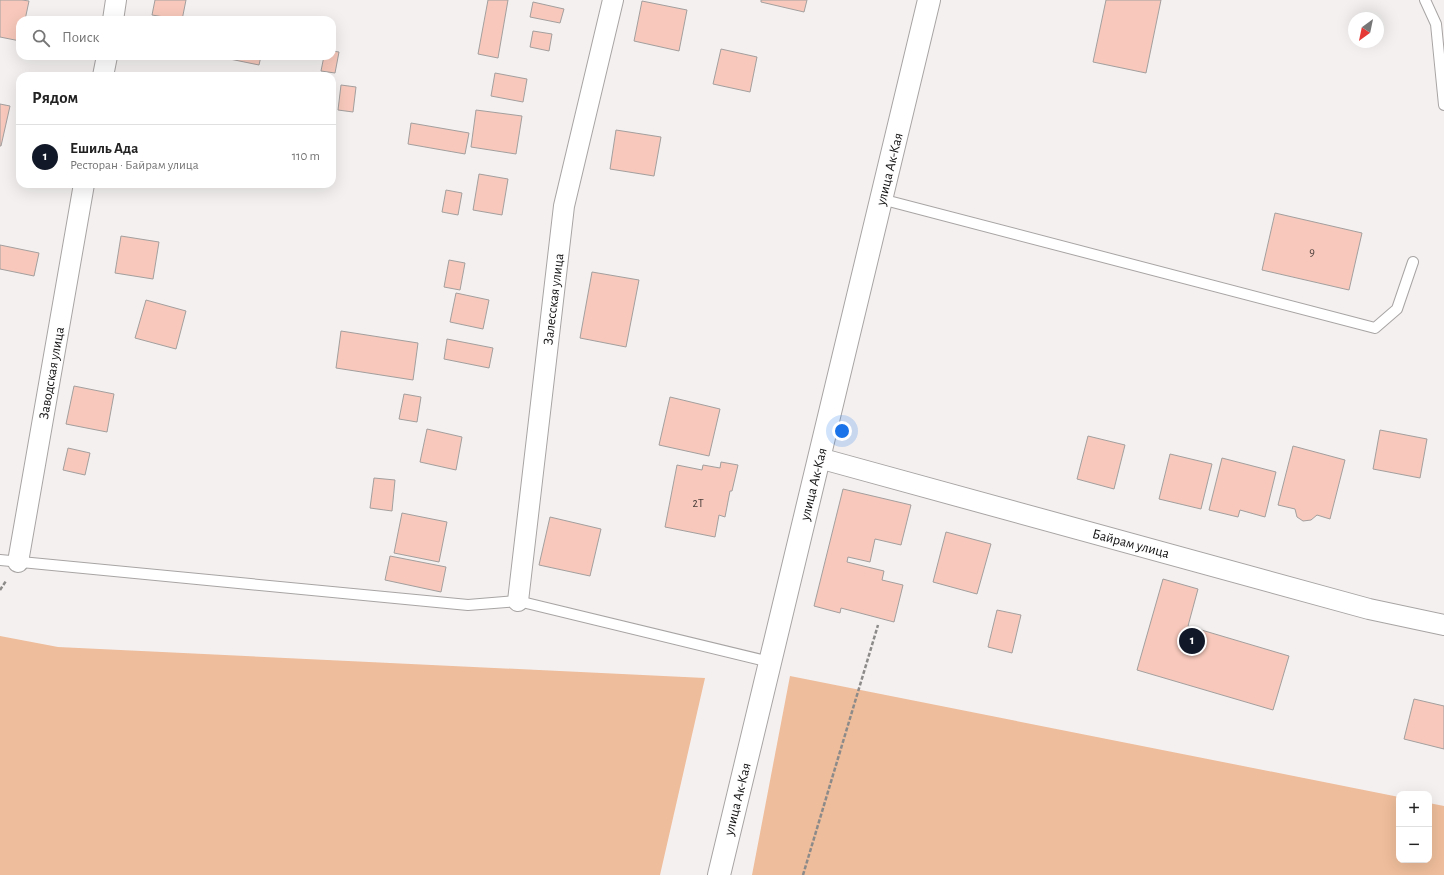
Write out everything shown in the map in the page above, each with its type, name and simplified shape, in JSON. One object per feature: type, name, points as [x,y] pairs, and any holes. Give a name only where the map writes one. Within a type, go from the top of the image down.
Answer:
[{"type":"main road","name":"улица Ак-Кая","points":[[719,875],[929,0]]},
{"type":"street","points":[[114,16],[116,0]]},
{"type":"street","name":"Залесская улица","points":[[518,602],[564,206],[613,0]]},
{"type":"street","points":[[104,72],[106,60]]},
{"type":"street","name":"Заводская улица","points":[[9,561],[83,188]]},
{"type":"street","name":"Байрам улица","points":[[819,458],[1369,609],[1444,625]]},
{"type":"lane","points":[[1425,0],[1436,24],[1444,106]]},
{"type":"lane","points":[[881,199],[1375,328],[1397,309],[1413,262]]},
{"type":"lane","points":[[9,561],[468,605],[518,602],[770,662]]},
{"type":"path","points":[[803,875],[878,625]]},
{"type":"shaded area","points":[[0,636],[58,647],[705,678],[660,875],[0,875]]},
{"type":"shaded area","points":[[790,676],[1396,796],[1396,863],[1432,863],[1432,804],[1444,806],[1444,875],[752,875]]},
{"type":"building","points":[[0,0],[29,1],[26,16],[16,16],[16,40],[0,37]]},
{"type":"building","points":[[155,0],[186,0],[183,16],[152,15]]},
{"type":"building","points":[[488,0],[508,0],[498,58],[478,54]]},
{"type":"building","points":[[761,0],[807,0],[804,12],[761,2]]},
{"type":"building","points":[[1106,0],[1161,0],[1146,73],[1093,62]]},
{"type":"building","points":[[642,1],[687,10],[679,51],[634,41]]},
{"type":"building","points":[[533,2],[564,9],[560,23],[530,17]]},
{"type":"building","points":[[533,31],[552,34],[549,51],[530,47]]},
{"type":"building","points":[[721,49],[757,57],[750,92],[713,84]]},
{"type":"building","points":[[336,52],[339,52],[335,72],[321,71],[323,60],[336,60]]},
{"type":"building","points":[[235,60],[260,60],[259,65]]},
{"type":"building","points":[[495,73],[527,79],[523,102],[491,96]]},
{"type":"building","points":[[341,85],[356,87],[353,112],[338,110]]},
{"type":"building","points":[[0,104],[10,106],[1,146],[0,146]]},
{"type":"building","points":[[476,110],[522,116],[516,154],[471,147]]},
{"type":"building","points":[[411,123],[469,133],[465,154],[408,144]]},
{"type":"building","points":[[616,130],[661,137],[654,176],[610,169]]},
{"type":"building","points":[[479,174],[508,179],[502,215],[473,210]]},
{"type":"building","points":[[446,190],[462,193],[458,215],[442,212]]},
{"type":"building","points":[[1275,213],[1362,233],[1349,290],[1262,270]]},
{"type":"building","points":[[121,236],[159,242],[153,279],[115,273]]},
{"type":"building","points":[[0,245],[39,253],[34,276],[0,269]]},
{"type":"building","points":[[449,260],[465,263],[460,290],[444,287]]},
{"type":"building","points":[[592,272],[639,280],[626,347],[580,338]]},
{"type":"building","points":[[456,293],[489,300],[483,329],[450,322]]},
{"type":"building","points":[[146,300],[186,311],[176,349],[135,338]]},
{"type":"building","points":[[341,331],[418,343],[413,380],[336,368]]},
{"type":"building","points":[[447,339],[493,348],[489,368],[444,359]]},
{"type":"building","points":[[74,386],[114,394],[107,432],[66,424]]},
{"type":"building","points":[[404,394],[421,397],[417,422],[399,419]]},
{"type":"building","points":[[670,397],[720,409],[709,456],[659,445]]},
{"type":"building","points":[[427,429],[462,437],[456,470],[420,462]]},
{"type":"building","points":[[1380,430],[1427,439],[1420,478],[1373,469]]},
{"type":"building","points":[[1088,436],[1125,445],[1114,489],[1077,479]]},
{"type":"building","points":[[1293,446],[1345,460],[1330,519],[1317,515],[1311,520],[1303,521],[1297,517],[1295,509],[1278,505]]},
{"type":"building","points":[[68,448],[90,453],[85,475],[63,470]]},
{"type":"building","points":[[1170,454],[1212,464],[1201,509],[1159,499]]},
{"type":"building","points":[[1222,458],[1276,472],[1265,517],[1240,510],[1238,517],[1209,510]]},
{"type":"building","points":[[721,462],[738,465],[732,491],[730,491],[725,517],[719,515],[715,537],[665,527],[677,465],[702,470],[703,465],[720,468]]},
{"type":"building","points":[[374,478],[395,480],[392,511],[370,508]]},
{"type":"building","points":[[843,489],[911,505],[901,545],[875,539],[870,562],[848,557],[847,562],[884,571],[882,580],[903,585],[894,622],[841,608],[840,613],[814,606]]},
{"type":"building","points":[[402,513],[447,522],[439,562],[394,553]]},
{"type":"building","points":[[550,517],[601,529],[590,576],[539,565]]},
{"type":"building","points":[[946,532],[991,544],[977,594],[933,582]]},
{"type":"building","points":[[390,556],[446,567],[441,592],[385,580]]},
{"type":"building","points":[[1163,579],[1198,589],[1188,626],[1289,656],[1273,710],[1137,670]]},
{"type":"building","points":[[997,610],[1021,615],[1012,653],[988,647]]},
{"type":"building","points":[[1414,699],[1444,706],[1444,749],[1404,739]]},
{"type":"place","name":"Ешиль Ада","points":[[1192,641]]}]
